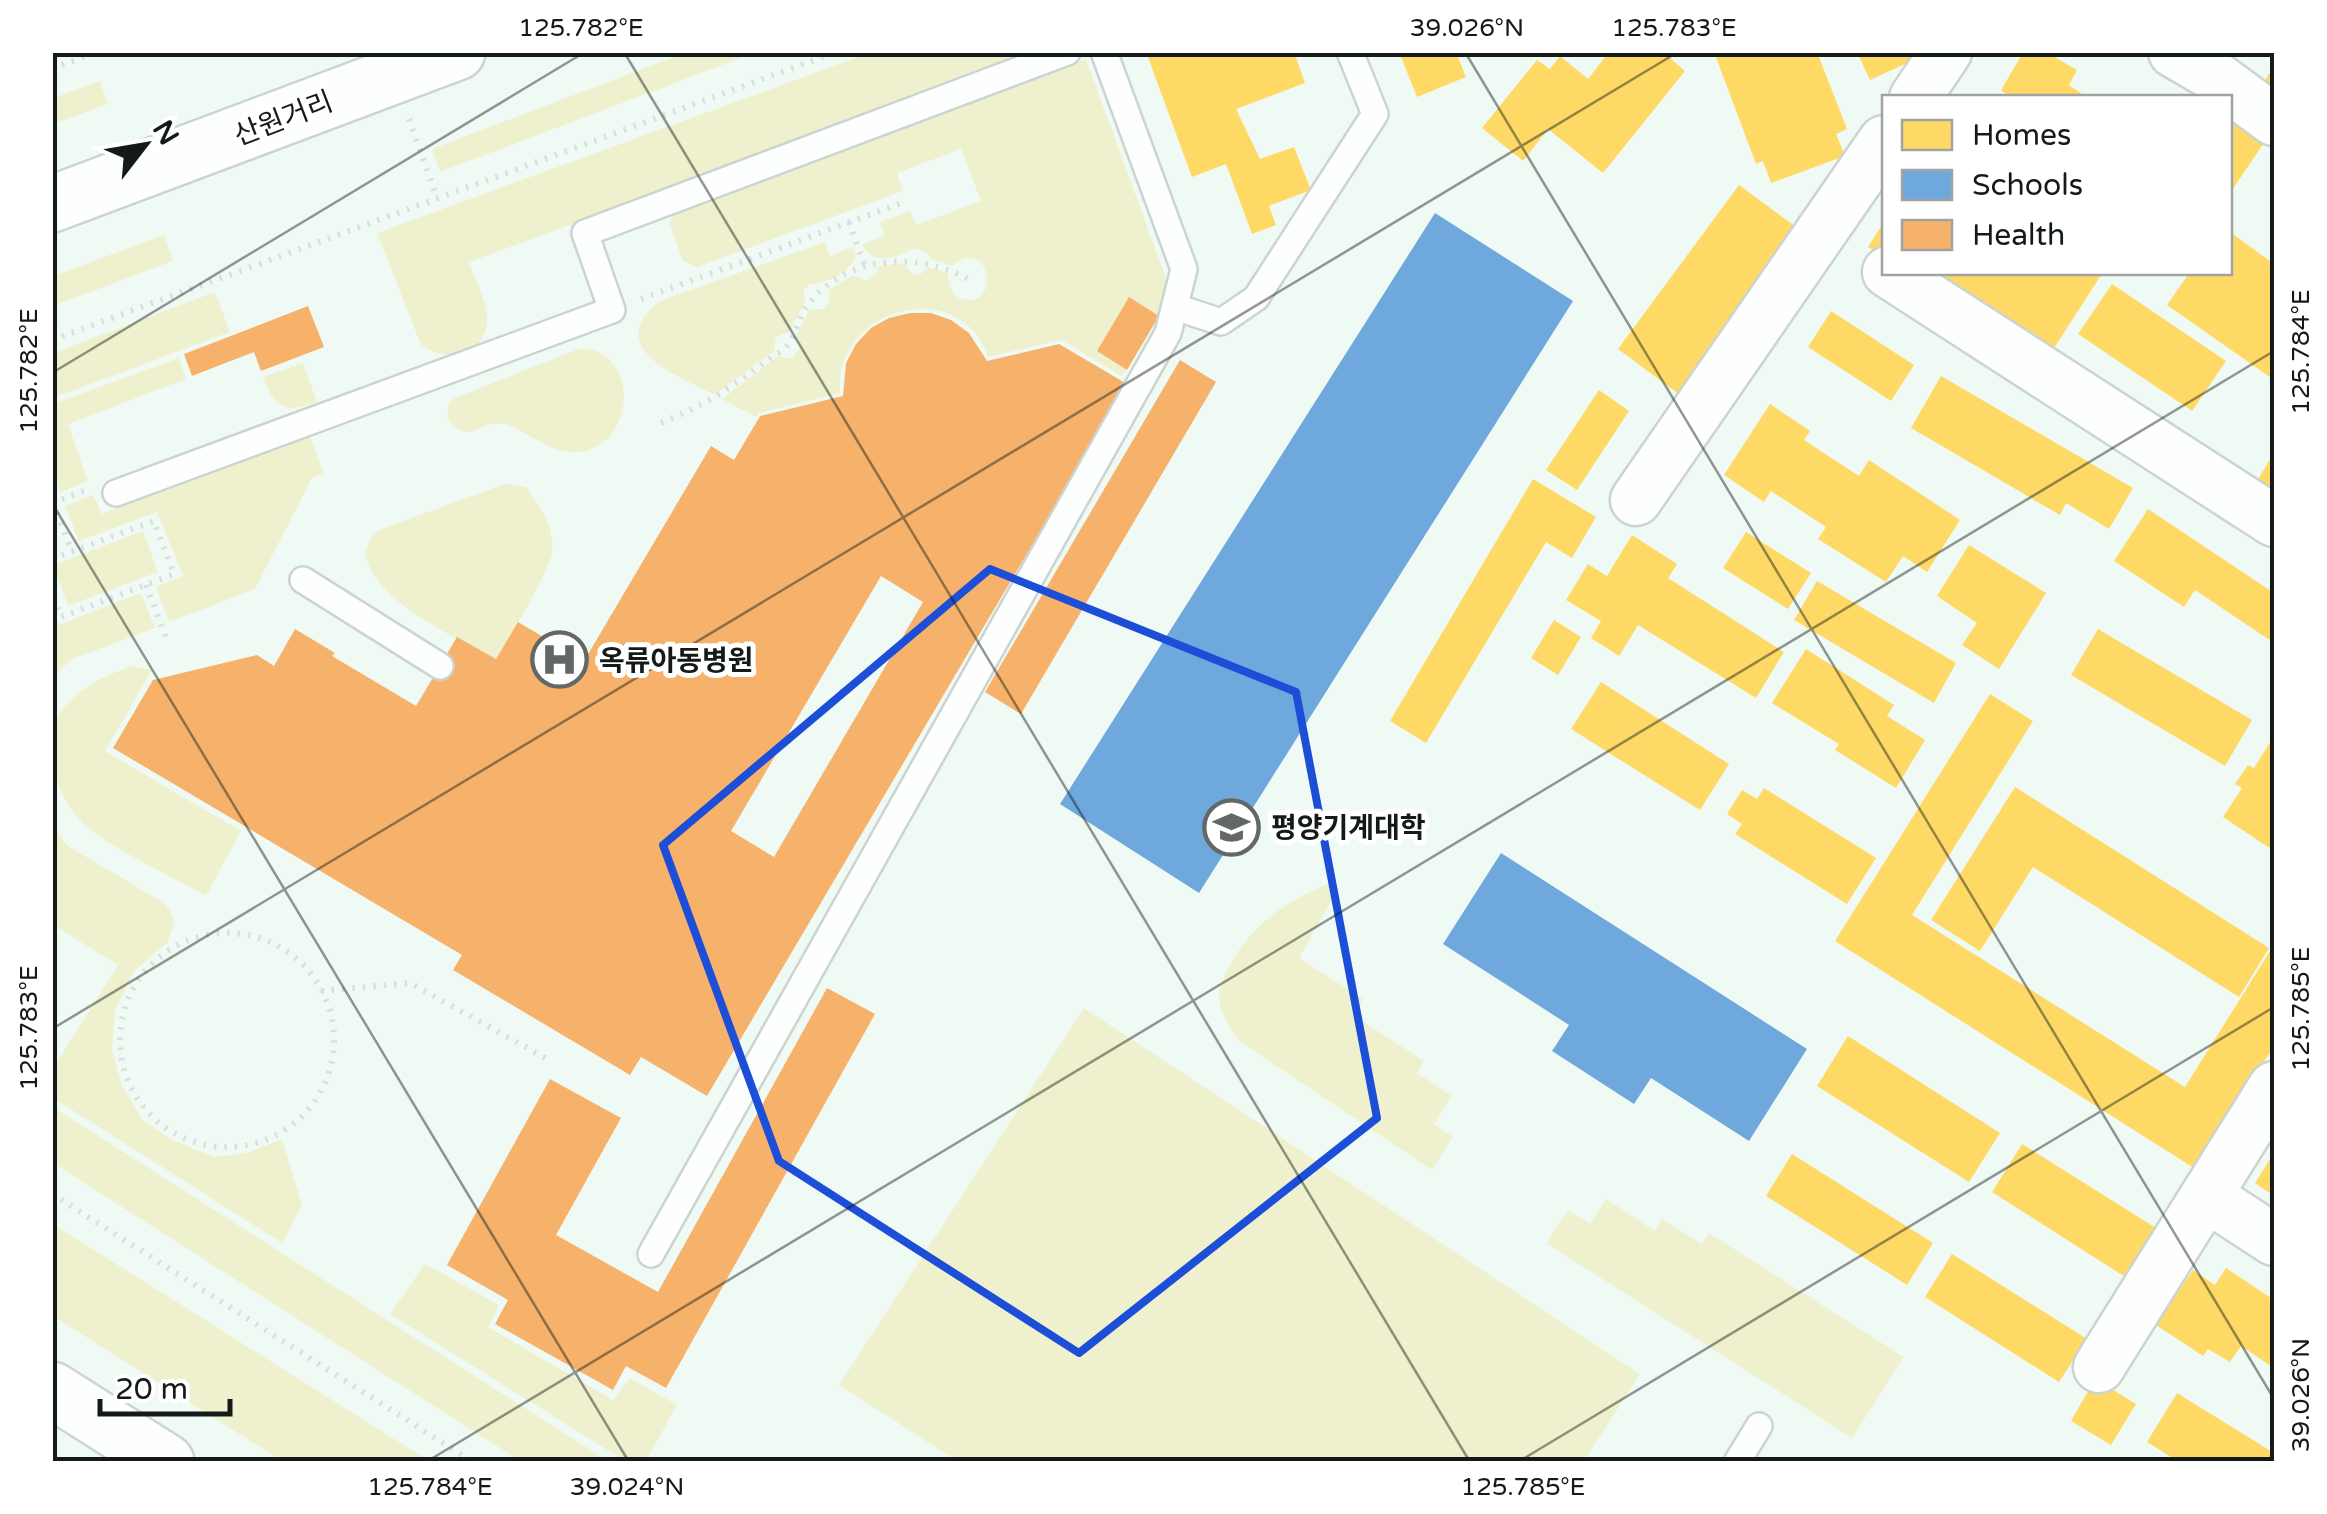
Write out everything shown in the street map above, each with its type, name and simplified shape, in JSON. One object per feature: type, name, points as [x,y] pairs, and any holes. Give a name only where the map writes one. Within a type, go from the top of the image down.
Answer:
[{"type":"main road","name":"산원거리","points":[[52,204],[457,52]]},
{"type":"main road","points":[[52,1390],[166,1462]]},
{"type":"street","points":[[1916,95],[1946,52]]},
{"type":"street","points":[[2174,52],[2274,120]]},
{"type":"street","points":[[1636,500],[1882,144]]},
{"type":"street","points":[[1822,230],[1882,268]]},
{"type":"street","points":[[1892,275],[2274,521]]},
{"type":"street","points":[[2099,1368],[2274,1087]]},
{"type":"street","points":[[2208,1198],[2274,1240]]},
{"type":"lane","points":[[116,494],[612,310],[585,233],[1067,52]]},
{"type":"lane","points":[[651,1254],[1168,332],[1184,269],[1104,52]]},
{"type":"lane","points":[[1175,308],[1222,322],[1256,298],[1376,114],[1350,52]]},
{"type":"lane","points":[[304,580],[440,666]]},
{"type":"lane","points":[[1737,1462],[1759,1426]]},
{"type":"path","points":[[52,69],[96,52]]},
{"type":"path","points":[[52,340],[836,52]]},
{"type":"path","points":[[612,310],[907,202]]},
{"type":"path","points":[[849,222],[864,267]]},
{"type":"path","points":[[661,423],[715,400],[786,346],[807,306],[826,288],[864,267],[903,260],[930,263],[968,279]]},
{"type":"path","points":[[53,503],[72,552]]},
{"type":"path","points":[[52,559],[154,521],[174,574],[62,617],[52,594]]},
{"type":"path","points":[[146,584],[168,643]]},
{"type":"path","points":[[224,932],[259,937],[290,953],[315,978],[321,991],[330,1011],[334,1046],[326,1080],[308,1111],[281,1133],[248,1146],[212,1146],[178,1136],[149,1115],[129,1086],[120,1051],[122,1016],[135,983],[158,956],[189,938],[224,932]]},
{"type":"path","points":[[321,991],[410,984],[551,1062]]},
{"type":"path","points":[[52,1194],[474,1462]]},
{"type":"highlighted area","points":[[990,569],[1296,692],[1377,1118],[1079,1353],[779,1161],[663,845]]},
{"type":"green space","points":[[687,52],[754,53],[440,172],[432,149]]},
{"type":"green space","points":[[869,53],[1040,53],[469,262],[486,307],[487,322],[479,343],[471,350],[452,355],[421,345],[377,233]]},
{"type":"green space","points":[[1086,59],[1168,284],[1161,311],[1122,376],[1061,340],[988,357],[974,331],[953,316],[928,309],[902,311],[877,321],[857,339],[844,363],[840,393],[759,413],[756,417],[722,399],[778,356],[792,359],[800,348],[796,335],[810,309],[823,309],[829,303],[829,290],[853,275],[866,281],[877,273],[878,266],[903,263],[912,274],[919,275],[929,267],[948,273],[951,289],[963,299],[983,294],[986,274],[976,259],[965,259],[952,266],[915,248],[879,258],[862,244],[885,235],[880,222],[910,211],[916,225],[981,201],[961,149],[897,173],[903,191],[697,267],[683,261],[669,223],[676,210]]},
{"type":"green space","points":[[100,81],[108,104],[53,124],[53,98]]},
{"type":"green space","points":[[164,235],[173,261],[53,306],[53,276]]},
{"type":"green space","points":[[825,242],[830,256],[853,247],[856,257],[836,277],[809,285],[804,290],[805,303],[789,332],[776,337],[774,351],[715,395],[666,370],[642,347],[638,333],[644,318],[660,301]]},
{"type":"green space","points":[[215,292],[230,332],[53,398],[53,353]]},
{"type":"green space","points":[[581,348],[601,354],[615,366],[622,382],[620,420],[610,436],[595,447],[565,451],[503,424],[462,431],[447,418],[449,403],[455,398]]},
{"type":"green space","points":[[179,358],[186,379],[68,424],[88,481],[60,492],[53,471],[53,404]]},
{"type":"green space","points":[[303,363],[317,402],[282,406],[263,377]]},
{"type":"green space","points":[[309,434],[324,474],[312,478],[255,589],[169,622],[156,587],[183,576],[157,512],[79,541],[65,506],[93,495],[102,514]]},
{"type":"green space","points":[[505,484],[526,487],[531,494],[549,525],[552,552],[536,590],[496,659],[400,603],[372,572],[365,554],[372,536],[381,529]]},
{"type":"green space","points":[[143,531],[158,572],[68,606],[53,565]]},
{"type":"green space","points":[[141,593],[155,628],[72,659],[53,677],[53,608],[59,625]]},
{"type":"green space","points":[[131,666],[152,670],[105,751],[241,831],[206,896],[91,830],[68,805],[54,772],[52,737],[65,706],[87,687]]},
{"type":"green space","points":[[53,826],[68,846],[162,902],[175,922],[167,943],[134,971],[115,1010],[112,1050],[122,1086],[142,1119],[172,1140],[214,1157],[247,1153],[282,1139],[302,1205],[282,1243],[53,1098],[53,1060],[57,1062],[118,965],[53,925]]},
{"type":"green space","points":[[1327,884],[1336,893],[1299,958],[1363,999],[1353,1015],[1424,1061],[1417,1073],[1452,1096],[1434,1124],[1453,1137],[1432,1170],[1239,1041],[1222,1010],[1222,984],[1247,940],[1270,917]]},
{"type":"green space","points":[[1084,1008],[1640,1374],[1584,1461],[957,1461],[839,1385]]},
{"type":"green space","points":[[52,1107],[608,1461],[520,1461],[53,1163]]},
{"type":"green space","points":[[1606,1199],[1655,1231],[1662,1219],[1702,1244],[1709,1233],[1904,1357],[1852,1438],[1546,1243],[1568,1210],[1590,1224]]},
{"type":"green space","points":[[52,1224],[429,1461],[282,1461],[53,1316]]},
{"type":"green space","points":[[425,1264],[499,1305],[488,1327],[613,1400],[630,1378],[677,1405],[646,1461],[625,1461],[390,1314]]},
{"type":"building: Homes","points":[[1146,52],[1294,52],[1305,83],[1236,109],[1260,159],[1294,147],[1311,190],[1269,206],[1276,225],[1252,234],[1226,164],[1192,177]]},
{"type":"building: Homes","points":[[1399,52],[1456,52],[1466,77],[1417,97]]},
{"type":"building: Homes","points":[[1609,52],[1663,52],[1685,71],[1603,173],[1548,129],[1523,161],[1482,128],[1537,60],[1550,69],[1560,56],[1588,79]]},
{"type":"building: Homes","points":[[1714,52],[1817,52],[1847,129],[1836,134],[1845,156],[1771,183],[1763,161],[1756,164]]},
{"type":"building: Homes","points":[[1857,52],[1913,52],[1916,59],[1870,80]]},
{"type":"building: Homes","points":[[2014,52],[2058,52],[2056,58],[2077,70],[2069,85],[2084,95],[2007,95],[2001,90],[2021,56]]},
{"type":"building: Homes","points":[[2274,66],[2274,93],[2262,85]]},
{"type":"building: Homes","points":[[2232,111],[2268,137],[2232,190]]},
{"type":"building: Homes","points":[[1739,185],[1800,230],[1680,395],[1618,349]]},
{"type":"building: Homes","points":[[1882,225],[1882,256],[1868,247]]},
{"type":"building: Homes","points":[[2232,233],[2274,264],[2274,380],[2167,305],[2188,275],[2232,275]]},
{"type":"building: Homes","points":[[1913,275],[2101,275],[2045,362]]},
{"type":"building: Homes","points":[[2112,284],[2226,361],[2192,411],[2078,334]]},
{"type":"building: Homes","points":[[1831,311],[1914,365],[1891,401],[1808,347]]},
{"type":"building: Homes","points":[[1941,376],[2133,488],[2109,529],[2066,503],[2060,515],[1911,428]]},
{"type":"building: Homes","points":[[1599,390],[1629,411],[1577,490],[1546,470]]},
{"type":"building: Homes","points":[[1770,404],[1810,431],[1804,440],[1859,476],[1869,460],[1960,520],[1927,572],[1903,556],[1886,582],[1818,539],[1826,527],[1771,491],[1764,502],[1724,475]]},
{"type":"building: Homes","points":[[2274,453],[2274,510],[2249,494]]},
{"type":"building: Homes","points":[[1533,479],[1596,517],[1572,558],[1546,542],[1426,743],[1390,721]]},
{"type":"building: Homes","points":[[2148,509],[2274,593],[2274,643],[2195,590],[2184,607],[2114,561]]},
{"type":"building: Homes","points":[[1746,532],[1811,573],[1788,609],[1723,568]]},
{"type":"building: Homes","points":[[1632,535],[1677,564],[1668,578],[1784,652],[1756,698],[1638,625],[1619,656],[1591,638],[1601,621],[1566,600],[1588,564],[1607,576]]},
{"type":"building: Homes","points":[[1969,545],[2046,593],[1999,669],[1962,645],[1977,623],[1937,596]]},
{"type":"building: Homes","points":[[1817,581],[1956,663],[1934,703],[1794,620]]},
{"type":"building: Homes","points":[[1554,620],[1581,637],[1558,675],[1531,658]]},
{"type":"building: Homes","points":[[2098,629],[2252,720],[2225,766],[2071,675]]},
{"type":"building: Homes","points":[[1806,649],[1894,705],[1887,716],[1925,740],[1896,788],[1835,750],[1839,744],[1772,703]]},
{"type":"building: Homes","points":[[1601,682],[1729,764],[1700,810],[1571,729]]},
{"type":"building: Homes","points":[[1990,694],[2033,721],[1912,915],[2185,1087],[2270,951],[2274,953],[2274,1046],[2197,1170],[1835,941]]},
{"type":"building: Homes","points":[[2274,736],[2274,851],[2223,817],[2242,788],[2235,784],[2248,765],[2254,768]]},
{"type":"building: Homes","points":[[2015,787],[2269,948],[2239,997],[2033,867],[1980,951],[1931,920]]},
{"type":"building: Homes","points":[[1764,788],[1876,858],[1847,904],[1735,834],[1742,824],[1727,814],[1742,790],[1757,799]]},
{"type":"building: Homes","points":[[1848,1036],[2000,1133],[1969,1182],[1817,1086]]},
{"type":"building: Homes","points":[[2022,1144],[2164,1233],[2133,1282],[1992,1192]]},
{"type":"building: Homes","points":[[2274,1153],[2274,1196],[2255,1183]]},
{"type":"building: Homes","points":[[1792,1154],[1933,1243],[1907,1285],[1766,1196]]},
{"type":"building: Homes","points":[[1952,1254],[2087,1339],[2059,1382],[1925,1297]]},
{"type":"building: Homes","points":[[2226,1268],[2274,1300],[2274,1368],[2241,1346],[2230,1362],[2208,1349],[2203,1356],[2156,1325],[2193,1270],[2215,1285]]},
{"type":"building: Homes","points":[[2095,1379],[2136,1404],[2111,1445],[2071,1421]]},
{"type":"building: Homes","points":[[2177,1393],[2274,1453],[2274,1462],[2179,1462],[2147,1442]]},
{"type":"building: Schools","points":[[1435,213],[1573,301],[1199,893],[1060,804]]},
{"type":"building: Schools","points":[[1501,853],[1807,1049],[1749,1141],[1651,1078],[1634,1104],[1552,1051],[1569,1025],[1443,944]]},
{"type":"building: Health","points":[[1129,297],[1159,316],[1127,370],[1097,351]]},
{"type":"building: Health","points":[[308,306],[324,347],[261,371],[254,352],[192,376],[184,354]]},
{"type":"building: Health","points":[[931,313],[951,320],[969,333],[987,361],[1059,344],[1127,384],[707,1096],[641,1057],[630,1075],[453,970],[462,955],[113,748],[153,680],[257,655],[274,666],[295,629],[416,706],[457,637],[496,659],[518,622],[584,661],[711,446],[734,460],[760,416],[843,396],[846,363],[856,344],[871,328],[889,318]],"holes":[[[881,576],[923,602],[774,857],[731,831]]]},
{"type":"building: Health","points":[[1180,360],[1216,382],[1021,714],[985,692]]},
{"type":"building: Health","points":[[827,988],[875,1014],[666,1388],[626,1366],[613,1390],[495,1324],[508,1300],[447,1265],[550,1079],[621,1118],[556,1235],[658,1292]]},
{"type":"place","name":"옥류아동병원","points":[[560,660]]},
{"type":"place","name":"평양기계대학","points":[[1232,827]]}]
